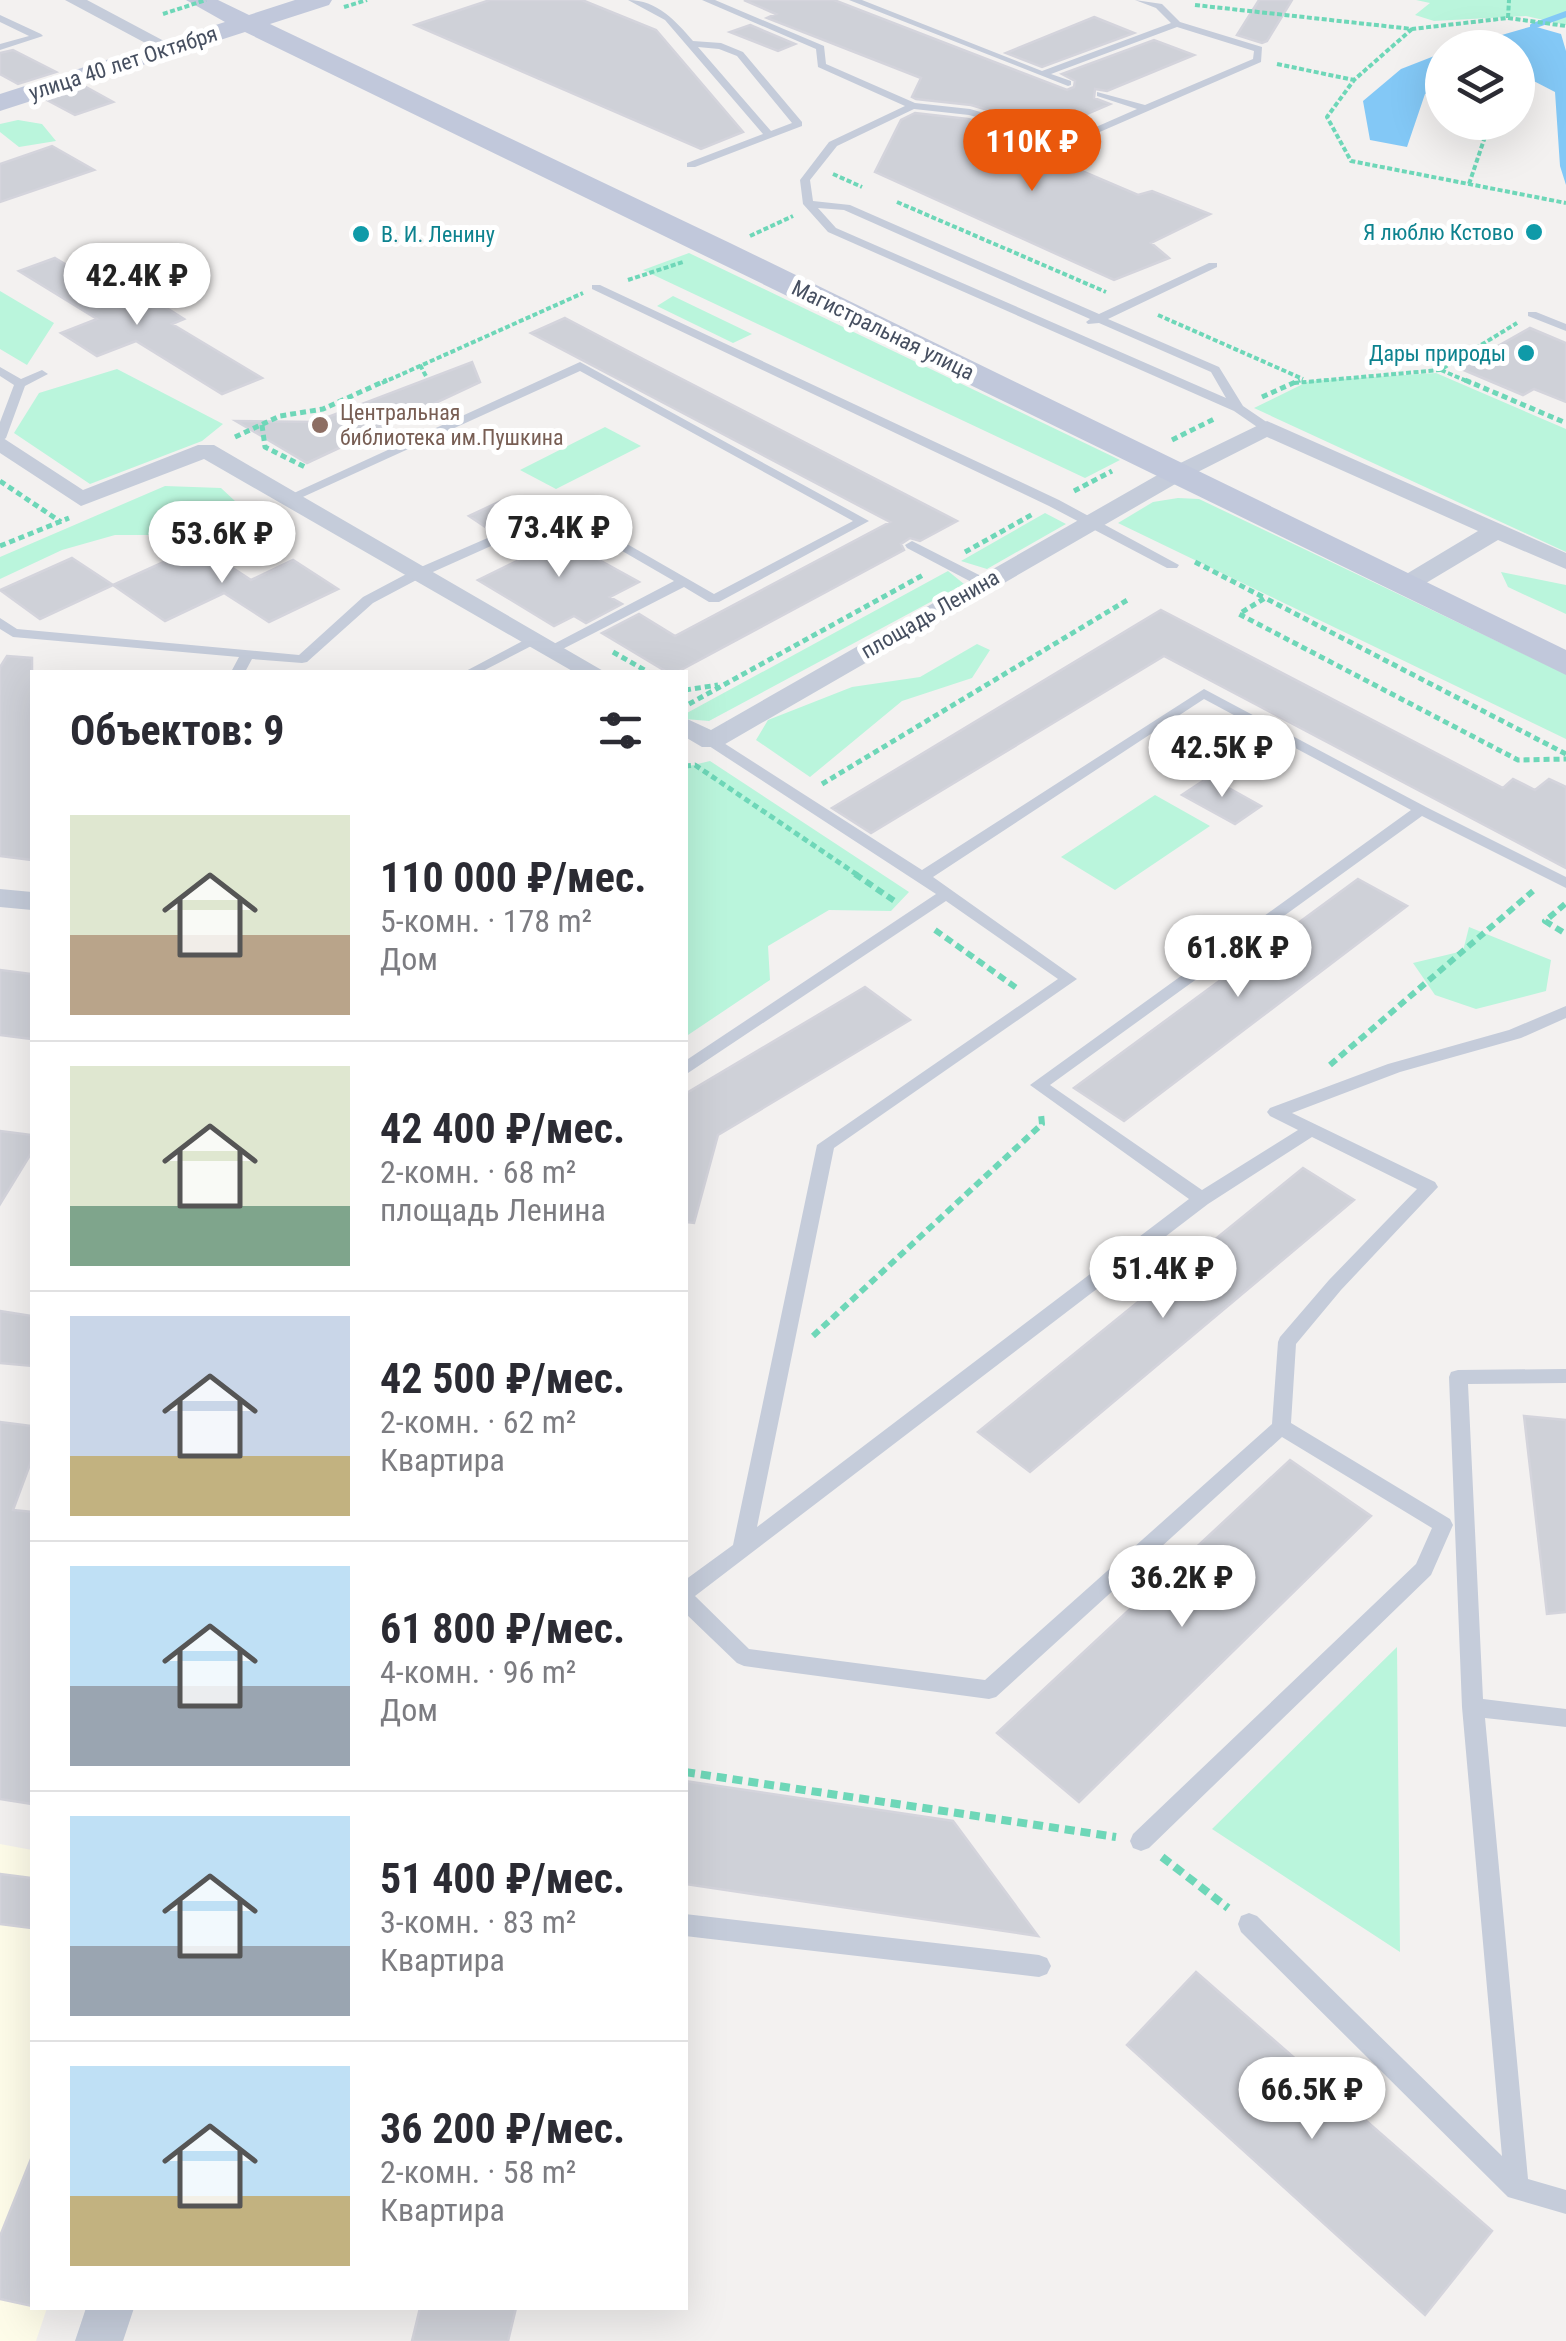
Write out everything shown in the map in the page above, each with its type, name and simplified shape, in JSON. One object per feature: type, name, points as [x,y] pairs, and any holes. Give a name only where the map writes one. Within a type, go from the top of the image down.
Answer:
[{"type":"main road","name":"Магистральная улица","points":[[198,0],[719,249],[1566,664]]},
{"type":"main road","name":"улица 40 лет Октября","points":[[0,104],[320,0]]},
{"type":"street","points":[[74,0],[170,48]]},
{"type":"street","points":[[1267,428],[1566,562]]},
{"type":"street","name":"площадь Ленина","points":[[688,756],[1176,474],[1267,428]]},
{"type":"street","points":[[0,440],[82,499],[206,450],[589,670]]},
{"type":"street","points":[[1407,584],[1496,531]]},
{"type":"street","points":[[688,728],[711,741]]},
{"type":"street","points":[[0,898],[30,902]]},
{"type":"street","points":[[98,2341],[109,2310]]},
{"type":"lane","points":[[633,0],[668,18],[769,135]]},
{"type":"lane","points":[[707,0],[821,48],[822,66],[914,106],[970,112],[1072,141],[1258,60],[1259,49],[1177,24],[1159,6],[1140,0]]},
{"type":"lane","points":[[854,0],[1068,83]]},
{"type":"lane","points":[[0,18],[38,36],[0,47]]},
{"type":"lane","points":[[1042,74],[1177,24]]},
{"type":"lane","points":[[690,165],[798,124],[740,54],[720,46],[691,44]]},
{"type":"lane","points":[[1100,94],[1146,109]]},
{"type":"lane","points":[[914,106],[833,144],[813,166],[805,180],[808,204],[832,230],[1238,408],[1267,428]]},
{"type":"lane","points":[[808,204],[846,207],[1215,370],[1238,408]]},
{"type":"lane","points":[[1070,334],[1128,302],[1213,264]]},
{"type":"lane","points":[[596,287],[1054,502],[1172,565]]},
{"type":"lane","points":[[1532,314],[1566,328]]},
{"type":"lane","points":[[289,498],[580,366],[880,528]]},
{"type":"lane","points":[[0,371],[20,384]]},
{"type":"lane","points":[[0,440],[20,384],[42,374]]},
{"type":"lane","points":[[0,622],[14,633],[302,659],[368,600],[419,572],[561,510],[714,599],[863,521]]},
{"type":"lane","points":[[912,545],[984,583]]},
{"type":"lane","points":[[476,670],[685,581]]},
{"type":"lane","points":[[239,670],[248,654]]},
{"type":"lane","points":[[922,877],[1204,693],[1558,879]]},
{"type":"lane","points":[[711,741],[922,877],[1069,979],[826,1145],[742,1548]]},
{"type":"lane","points":[[1202,1200],[1038,1085],[1421,810]]},
{"type":"lane","points":[[688,1066],[946,894]]},
{"type":"lane","points":[[1276,1112],[1394,1068],[1514,1034],[1566,1012]]},
{"type":"lane","points":[[688,1603],[744,1657],[989,1690],[1282,1427],[1287,1342],[1428,1187],[1276,1112]]},
{"type":"lane","points":[[688,1590],[1202,1200],[1312,1129]]},
{"type":"lane","points":[[1516,2188],[1474,1707],[1458,1377],[1566,1376]]},
{"type":"lane","points":[[1141,1841],[1424,1569],[1443,1525],[1282,1427]]},
{"type":"lane","points":[[1474,1707],[1566,1718]]},
{"type":"lane","points":[[1248,1924],[1516,2188],[1566,2202]]},
{"type":"lane","points":[[688,1925],[1039,1966]]},
{"type":"path","points":[[163,14],[206,0]]},
{"type":"path","points":[[1508,18],[1510,0]]},
{"type":"path","points":[[1159,6],[1186,4],[1412,28],[1508,18],[1566,26]]},
{"type":"path","points":[[1412,28],[1354,80],[1328,117],[1351,162],[1566,203]]},
{"type":"path","points":[[1258,60],[1354,80]]},
{"type":"path","points":[[1469,184],[1484,140]]},
{"type":"path","points":[[813,166],[877,194]]},
{"type":"path","points":[[206,450],[280,416],[323,409],[596,287],[643,276],[788,220],[841,178]]},
{"type":"path","points":[[895,201],[1303,379]]},
{"type":"path","points":[[1440,370],[1532,314]]},
{"type":"path","points":[[420,365],[428,378]]},
{"type":"path","points":[[688,704],[1139,456],[1303,379],[1440,370],[1566,423]]},
{"type":"path","points":[[0,481],[60,522]]},
{"type":"path","points":[[1266,598],[1566,756],[1518,760],[1239,614],[1266,598]]},
{"type":"path","points":[[799,798],[1129,599]]},
{"type":"path","points":[[688,690],[726,684]]},
{"type":"path","points":[[688,765],[695,764],[1034,1000]]},
{"type":"path","points":[[1276,1112],[1558,879]]},
{"type":"path","points":[[1566,903],[1545,922],[1566,934]]},
{"type":"path","points":[[779,1368],[1042,1124],[1038,1085]]},
{"type":"path","points":[[688,1772],[1141,1841],[1248,1924]]},
{"type":"shaded area","points":[[0,1844],[30,1850],[30,2310],[46,2310],[36,2341],[0,2341]]},
{"type":"green space","points":[[1416,0],[1566,0],[1566,25],[1526,16],[1434,21],[1415,15],[1430,3]]},
{"type":"green space","points":[[18,120],[42,124],[56,141],[19,147],[0,132],[0,124]]},
{"type":"green space","points":[[689,253],[1120,460],[1085,478],[643,270]]},
{"type":"green space","points":[[0,291],[54,323],[27,365],[0,349]]},
{"type":"green space","points":[[673,296],[752,334],[733,343],[657,306]]},
{"type":"green space","points":[[117,369],[223,424],[202,441],[90,484],[14,433],[39,393]]},
{"type":"green space","points":[[1436,373],[1566,429],[1566,552],[1254,408],[1309,381]]},
{"type":"green space","points":[[605,427],[641,446],[556,489],[520,470]]},
{"type":"green space","points":[[165,486],[221,488],[250,515],[269,545],[214,528],[171,535],[115,535],[62,550],[0,579],[0,557]]},
{"type":"green space","points":[[1199,499],[1566,674],[1566,739],[1118,523],[1153,502]]},
{"type":"green space","points":[[1045,513],[1066,524],[987,569],[961,561]]},
{"type":"green space","points":[[948,571],[964,584],[709,721],[688,719],[688,712]]},
{"type":"green space","points":[[1501,572],[1566,585],[1566,614],[1508,587]]},
{"type":"green space","points":[[977,644],[990,650],[972,678],[902,701],[810,777],[756,740],[768,720],[852,687],[920,677]]},
{"type":"green space","points":[[710,761],[909,892],[891,911],[829,910],[768,946],[770,980],[688,1035],[688,766]]},
{"type":"green space","points":[[1155,795],[1210,826],[1115,890],[1061,857]]},
{"type":"green space","points":[[1469,927],[1551,960],[1546,991],[1476,1009],[1435,995],[1413,963],[1463,951]]},
{"type":"green space","points":[[1397,1647],[1400,1952],[1212,1829]]},
{"type":"water","points":[[1533,26],[1561,34],[1566,51],[1566,185],[1560,166],[1555,92],[1535,82],[1535,30],[1519,30]]},
{"type":"water","points":[[1425,60],[1425,94],[1407,147],[1370,140],[1363,101],[1401,69]]},
{"type":"building","points":[[490,0],[582,0],[656,30],[743,132],[701,149],[415,25]]},
{"type":"building","points":[[744,0],[834,0],[1067,90],[1074,87],[1075,81],[1062,74],[1154,40],[1194,55],[1107,91],[1095,89],[1094,98],[1110,104],[1052,129],[971,105],[916,99],[912,97],[921,78],[767,18],[776,14]]},
{"type":"building","points":[[1259,0],[1292,0],[1262,43],[1237,35]]},
{"type":"building","points":[[1094,17],[1134,33],[1042,67],[1006,53]]},
{"type":"building","points":[[750,25],[795,44],[778,51],[730,32]]},
{"type":"building","points":[[13,50],[56,72],[18,84],[0,74],[0,53]]},
{"type":"building","points":[[86,87],[113,102],[75,115],[47,100]]},
{"type":"building","points":[[915,113],[968,119],[1032,137],[1016,143],[1138,195],[1152,191],[1210,214],[1151,243],[1169,258],[1114,280],[875,172],[901,120]]},
{"type":"building","points":[[52,146],[94,170],[0,202],[0,164]]},
{"type":"building","points":[[55,258],[131,304],[149,297],[184,319],[172,324],[262,378],[222,394],[136,341],[97,356],[61,333],[97,319],[19,271]]},
{"type":"building","points":[[565,318],[957,521],[920,541],[910,538],[901,544],[904,550],[681,670],[664,670],[602,633],[639,614],[675,636],[890,522],[531,333]]},
{"type":"building","name":"Дары природы","points":[[1530,328],[1566,343],[1566,402],[1534,389],[1523,395],[1459,368]]},
{"type":"building","points":[[472,362],[480,382],[307,463],[236,421],[315,422]]},
{"type":"building","points":[[501,501],[526,517],[493,532],[469,516]]},
{"type":"building","points":[[542,527],[639,582],[610,597],[622,604],[586,623],[574,616],[554,626],[478,580],[529,555],[509,542]]},
{"type":"building","points":[[199,546],[251,580],[293,560],[338,589],[269,622],[224,593],[165,621],[113,585]]},
{"type":"building","points":[[72,558],[113,585],[40,619],[0,590]]},
{"type":"building","points":[[1161,610],[1503,788],[1513,779],[1535,790],[1549,779],[1566,787],[1566,868],[1164,656],[871,833],[832,808]]},
{"type":"building","points":[[7,656],[32,658],[30,860],[0,856],[0,667]]},
{"type":"building","points":[[1209,777],[1261,806],[1235,824],[1182,795]]},
{"type":"building","points":[[1358,879],[1407,906],[1124,1121],[1074,1088]]},
{"type":"building","points":[[0,970],[30,974],[30,1039],[0,1035]]},
{"type":"building","points":[[865,987],[910,1020],[718,1135],[694,1223],[688,1222],[688,1092]]},
{"type":"building","points":[[0,1131],[30,1135],[30,1155],[0,1204]]},
{"type":"building","points":[[1303,1168],[1354,1200],[1030,1472],[978,1432]]},
{"type":"building","points":[[0,1311],[30,1316],[30,1366],[0,1363]]},
{"type":"building","points":[[1524,1416],[1566,1420],[1566,1612],[1547,1614]]},
{"type":"building","points":[[0,1422],[30,1426],[30,1464],[13,1510],[30,1512],[30,1804],[0,1799]]},
{"type":"building","points":[[1290,1460],[1371,1516],[1079,1802],[997,1733]]},
{"type":"building","points":[[688,1781],[953,1821],[1038,1936],[688,1884]]},
{"type":"building","points":[[0,1874],[30,1878],[30,1928],[0,1924]]},
{"type":"building","points":[[1196,1972],[1492,2231],[1425,2315],[1127,2045]]},
{"type":"building","points":[[30,2161],[30,2306],[0,2299],[0,2236]]},
{"type":"building","points":[[420,2310],[516,2310],[508,2341],[412,2341]]},
{"type":"waterway","points":[[1533,26],[1566,14]]},
{"type":"place","name":"Я люблю Кстово","points":[[1534,232]]},
{"type":"place","name":"В. И. Ленину","points":[[361,234]]},
{"type":"place","name":"Дары природы","points":[[1526,353]]},
{"type":"place","name":"Центральная библиотека им.Пушкина","points":[[320,425]]}]
